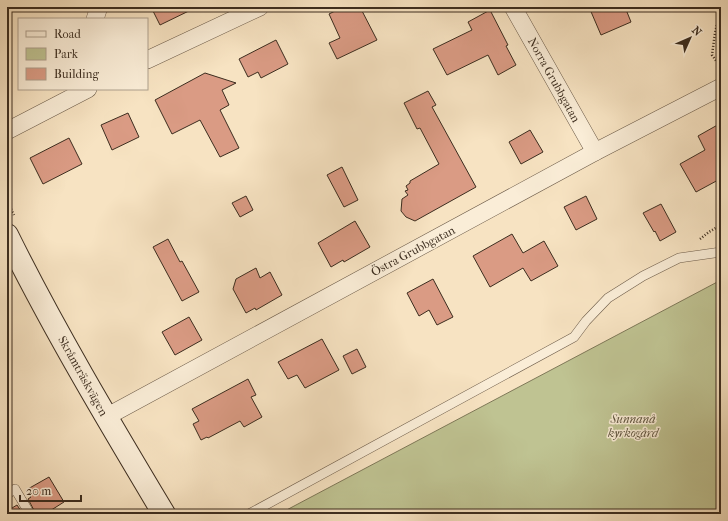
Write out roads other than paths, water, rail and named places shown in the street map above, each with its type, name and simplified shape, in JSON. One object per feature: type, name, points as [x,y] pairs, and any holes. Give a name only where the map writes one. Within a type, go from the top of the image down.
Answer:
[{"type":"main road","name":"Skråmträskvägen","points":[[7,235],[106,417],[164,514]]},
{"type":"street","points":[[96,18],[99,7]]},
{"type":"street","points":[[148,60],[260,7]]},
{"type":"street","name":"Norra Grubbgatan","points":[[513,7],[595,152]]},
{"type":"street","name":"Östra Grubbgatan","points":[[106,417],[595,152],[721,87]]},
{"type":"street","points":[[7,131],[69,95],[85,90]]},
{"type":"lane","points":[[249,514],[574,337],[586,321],[608,298],[643,276],[679,258],[721,252]]},
{"type":"lane","points":[[7,494],[15,489],[30,514]]},
{"type":"park label","name":"Sunnanå kyrkogård","points":[[633,426]]}]
